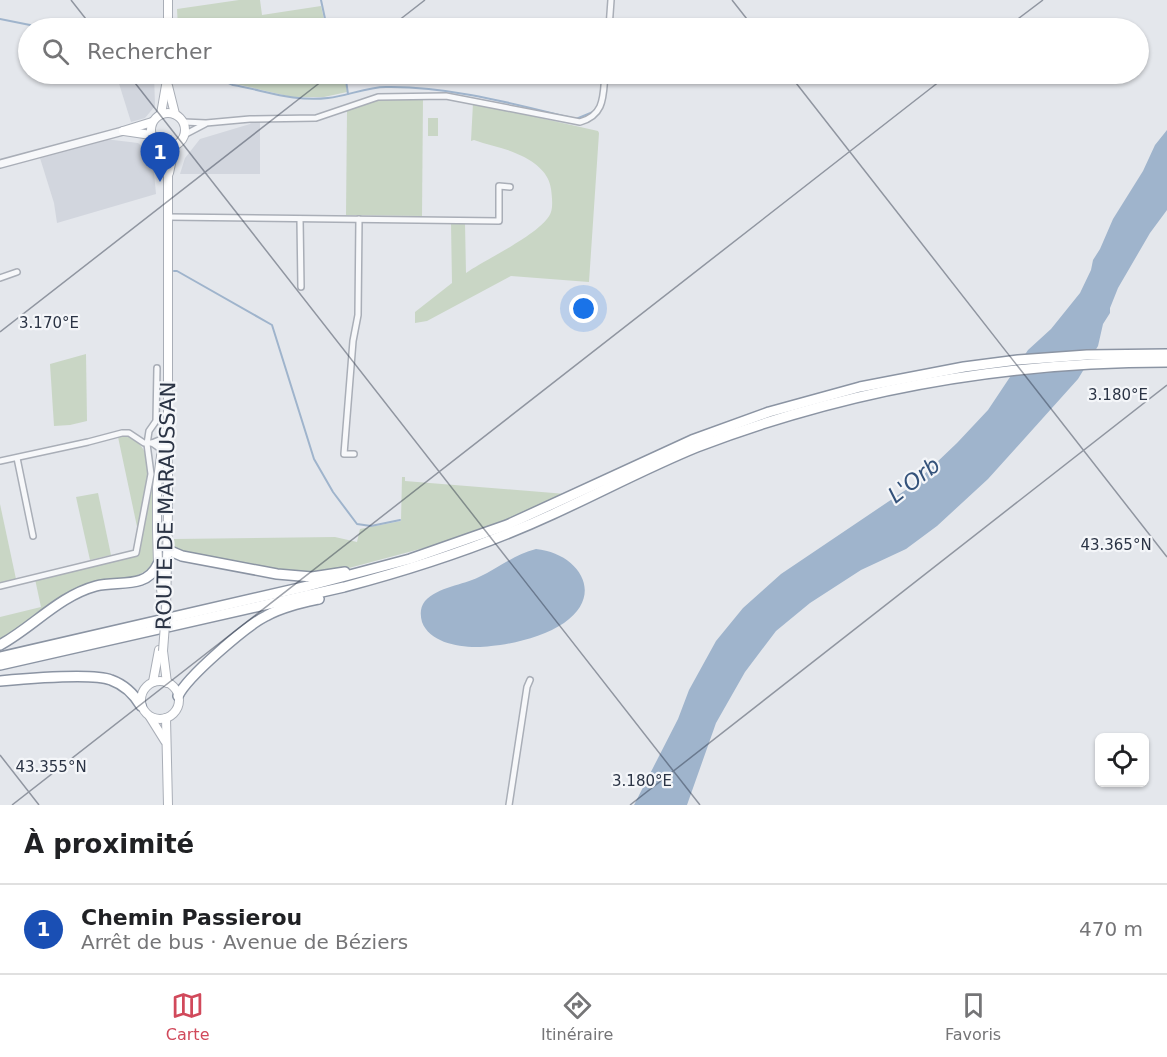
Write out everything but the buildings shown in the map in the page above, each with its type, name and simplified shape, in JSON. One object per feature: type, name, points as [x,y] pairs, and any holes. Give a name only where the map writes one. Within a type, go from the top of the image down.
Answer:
[{"type":"highway","points":[[0,657],[394,564],[507,525],[647,459],[751,418],[860,387],[1053,358],[1121,358],[1167,354]]},
{"type":"highway","points":[[1121,358],[1167,362]]},
{"type":"highway","points":[[0,665],[391,574],[496,538],[662,462],[773,420],[875,393],[985,369]]},
{"type":"highway","points":[[168,550],[182,556],[304,577],[337,573],[380,563],[394,564]]},
{"type":"highway","points":[[0,645],[78,592],[98,585],[139,582],[148,578],[158,564]]},
{"type":"highway","points":[[178,696],[186,683],[201,668],[259,620],[297,604],[380,583],[391,574]]},
{"type":"highway","points":[[0,681],[108,678],[134,694],[141,706]]},
{"type":"main road","points":[[168,0],[168,18]]},
{"type":"main road","points":[[123,131],[152,122],[161,114],[167,84]]},
{"type":"main road","points":[[168,177],[175,146],[184,135],[184,122],[175,114],[169,84]]},
{"type":"main road","points":[[161,114],[175,114]]},
{"type":"main road","points":[[152,122],[151,135],[157,144],[175,146]]},
{"type":"main road","points":[[123,131],[151,135]]},
{"type":"main road","points":[[162,146],[168,177],[168,362]]},
{"type":"main road","name":"ROUTE DE MARAUSSAN","points":[[164,611],[158,564],[157,487],[164,438],[168,362]]},
{"type":"main road","name":"ROUTE DE MARAUSSAN","points":[[153,682],[161,650],[168,550],[168,362]]},
{"type":"main road","name":"ROUTE DE MARAUSSAN","points":[[161,650],[167,682]]},
{"type":"main road","points":[[150,717],[166,718],[174,712],[178,696],[167,682],[153,682],[141,694],[141,706],[165,741]]},
{"type":"main road","points":[[166,718],[168,805]]},
{"type":"street","points":[[610,18],[611,0]]},
{"type":"street","points":[[184,122],[316,118],[378,97],[446,96],[580,122],[596,115],[602,105],[604,84]]},
{"type":"street","points":[[184,135],[206,123]]},
{"type":"street","points":[[0,164],[123,131]]},
{"type":"street","points":[[168,217],[499,221],[499,186],[510,187]]},
{"type":"street","points":[[300,219],[301,287]]},
{"type":"street","points":[[354,454],[344,454],[353,341],[358,315],[358,219]]},
{"type":"street","points":[[0,278],[17,272]]},
{"type":"street","points":[[0,586],[136,553],[151,474],[148,431],[156,421],[157,368]]},
{"type":"street","points":[[0,461],[122,433],[129,434],[162,450]]},
{"type":"street","points":[[150,444],[164,438]]},
{"type":"street","points":[[17,458],[33,536]]},
{"type":"street","points":[[509,805],[530,680]]},
{"type":"shaded area","points":[[119,84],[154,84],[155,106],[145,118],[131,122]]},
{"type":"shaded area","points":[[260,121],[260,174],[180,174],[185,158],[200,139]]},
{"type":"shaded area","points":[[105,139],[138,143],[147,151],[153,162],[156,194],[57,223],[54,203],[40,158]]},
{"type":"green space","points":[[239,0],[260,0],[262,15],[321,6],[324,18],[177,18],[177,9]]},
{"type":"green space","points":[[236,84],[346,84],[347,92],[324,97],[292,97]]},
{"type":"green space","points":[[423,98],[422,216],[346,215],[347,111],[379,99]]},
{"type":"green space","points":[[473,103],[598,131],[589,282],[511,276],[427,321],[415,323],[415,312],[452,283],[451,223],[465,223],[466,273],[526,237],[546,220],[551,212],[550,183],[545,173],[537,165],[510,151],[471,141]]},
{"type":"green space","points":[[428,118],[438,118],[438,136],[428,136]]},
{"type":"green space","points":[[86,354],[87,421],[54,426],[50,364]]},
{"type":"green space","points":[[126,435],[141,446],[148,465],[148,490],[139,536],[118,437]]},
{"type":"green space","points":[[155,471],[155,558],[150,567],[135,576],[98,581],[77,587],[54,601],[0,642],[0,617],[41,607],[35,579],[133,557],[138,553]]},
{"type":"green space","points":[[402,477],[405,477],[405,481],[566,494],[488,528],[450,541],[334,572],[293,574],[174,551],[174,539],[335,537],[357,542],[360,529],[401,521]]},
{"type":"green space","points":[[98,493],[111,555],[90,560],[76,497]]},
{"type":"green space","points":[[0,504],[16,579],[0,583]]},
{"type":"water","points":[[1167,130],[1167,210],[1150,233],[1118,288],[1110,313],[1103,324],[1098,346],[1078,379],[988,479],[937,526],[906,549],[861,570],[810,603],[776,631],[745,672],[716,723],[687,805],[634,805],[678,719],[689,690],[716,641],[743,608],[781,574],[913,485],[988,410],[1028,350],[1051,329],[1080,293],[1113,219],[1143,171],[1155,145]]},
{"type":"water","points":[[536,549],[564,558],[582,577],[585,588],[583,600],[577,612],[564,623],[529,639],[482,647],[462,646],[442,641],[427,630],[422,622],[421,611],[423,603],[430,596],[473,580],[521,554]]},
{"type":"waterway","points":[[321,0],[325,18]]},
{"type":"waterway","points":[[0,19],[18,23]]},
{"type":"waterway","points":[[231,84],[280,95],[315,99],[379,87],[410,87],[482,97],[576,119],[593,112]]},
{"type":"waterway","points":[[346,84],[348,94]]},
{"type":"waterway","points":[[174,271],[272,325],[314,459],[333,492],[357,524],[371,526],[400,520]]},
{"type":"place","name":"Chemin Passierou","points":[[160,182]]},
{"type":"water label","name":"L'Orb","points":[[914,480]]}]
